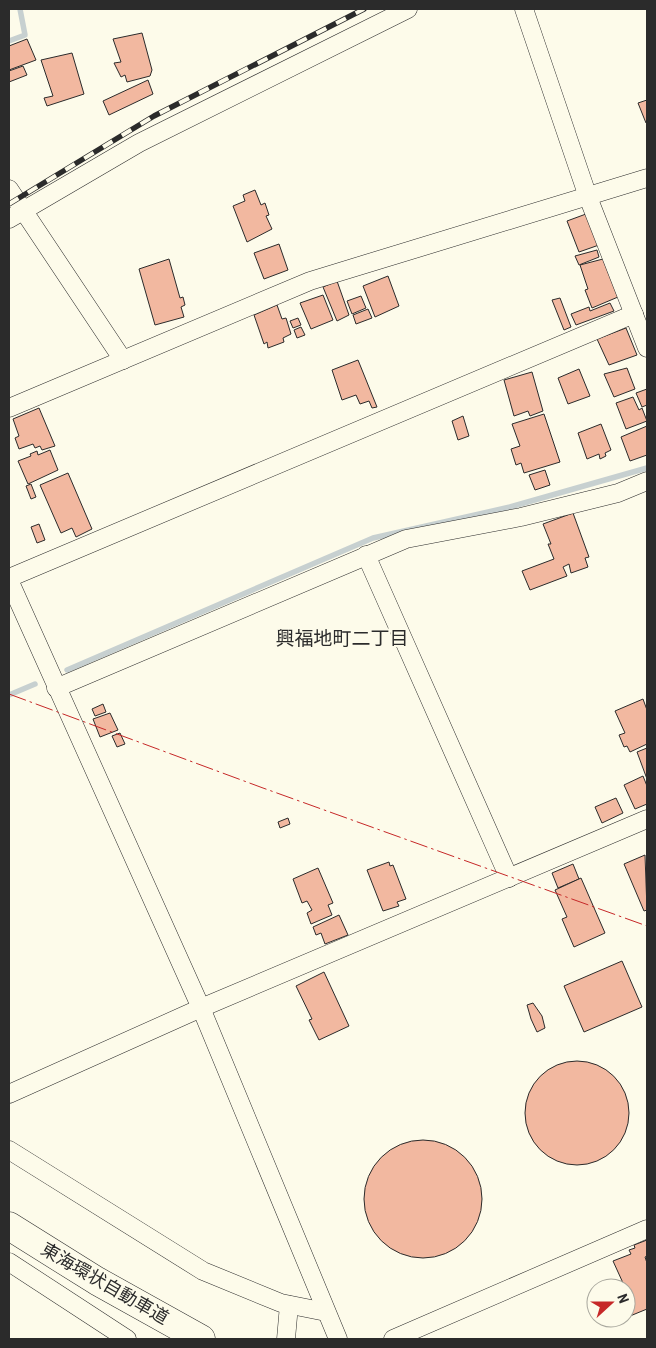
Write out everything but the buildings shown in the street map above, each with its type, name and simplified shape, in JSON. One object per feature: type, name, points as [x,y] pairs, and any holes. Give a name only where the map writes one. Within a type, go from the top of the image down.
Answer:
[{"type":"highway","name":"東海環状自動車道","points":[[9,1226],[97,1281],[201,1339]]},
{"type":"street","points":[[9,219],[139,143],[408,9]]},
{"type":"street","points":[[524,9],[588,197],[647,348]]},
{"type":"street","points":[[9,408],[310,281],[647,178]]},
{"type":"street","points":[[9,189],[123,360]]},
{"type":"street","points":[[338,1339],[201,1008],[56,688],[9,579],[634,314]]},
{"type":"street","points":[[56,688],[406,539],[521,518],[618,492],[647,481]]},
{"type":"street","points":[[366,555],[510,878]]},
{"type":"street","points":[[9,1094],[201,1008],[647,819]]},
{"type":"street","points":[[9,1150],[203,1271],[289,1305],[326,1312]]},
{"type":"street","points":[[401,1338],[647,1229]]},
{"type":"street","points":[[9,1262],[127,1339]]},
{"type":"street","points":[[286,1339],[289,1305]]},
{"type":"waterway","points":[[9,41],[25,35],[20,9]]},
{"type":"waterway","points":[[67,670],[373,538],[510,507],[647,468]]},
{"type":"waterway","points":[[9,695],[35,684]]},
{"type":"railway","points":[[9,204],[154,116],[364,9]]},
{"type":"power","points":[[9,694],[263,788],[647,926]]},
{"type":"district","name":"興福地町二丁目","points":[[342,638]]}]
